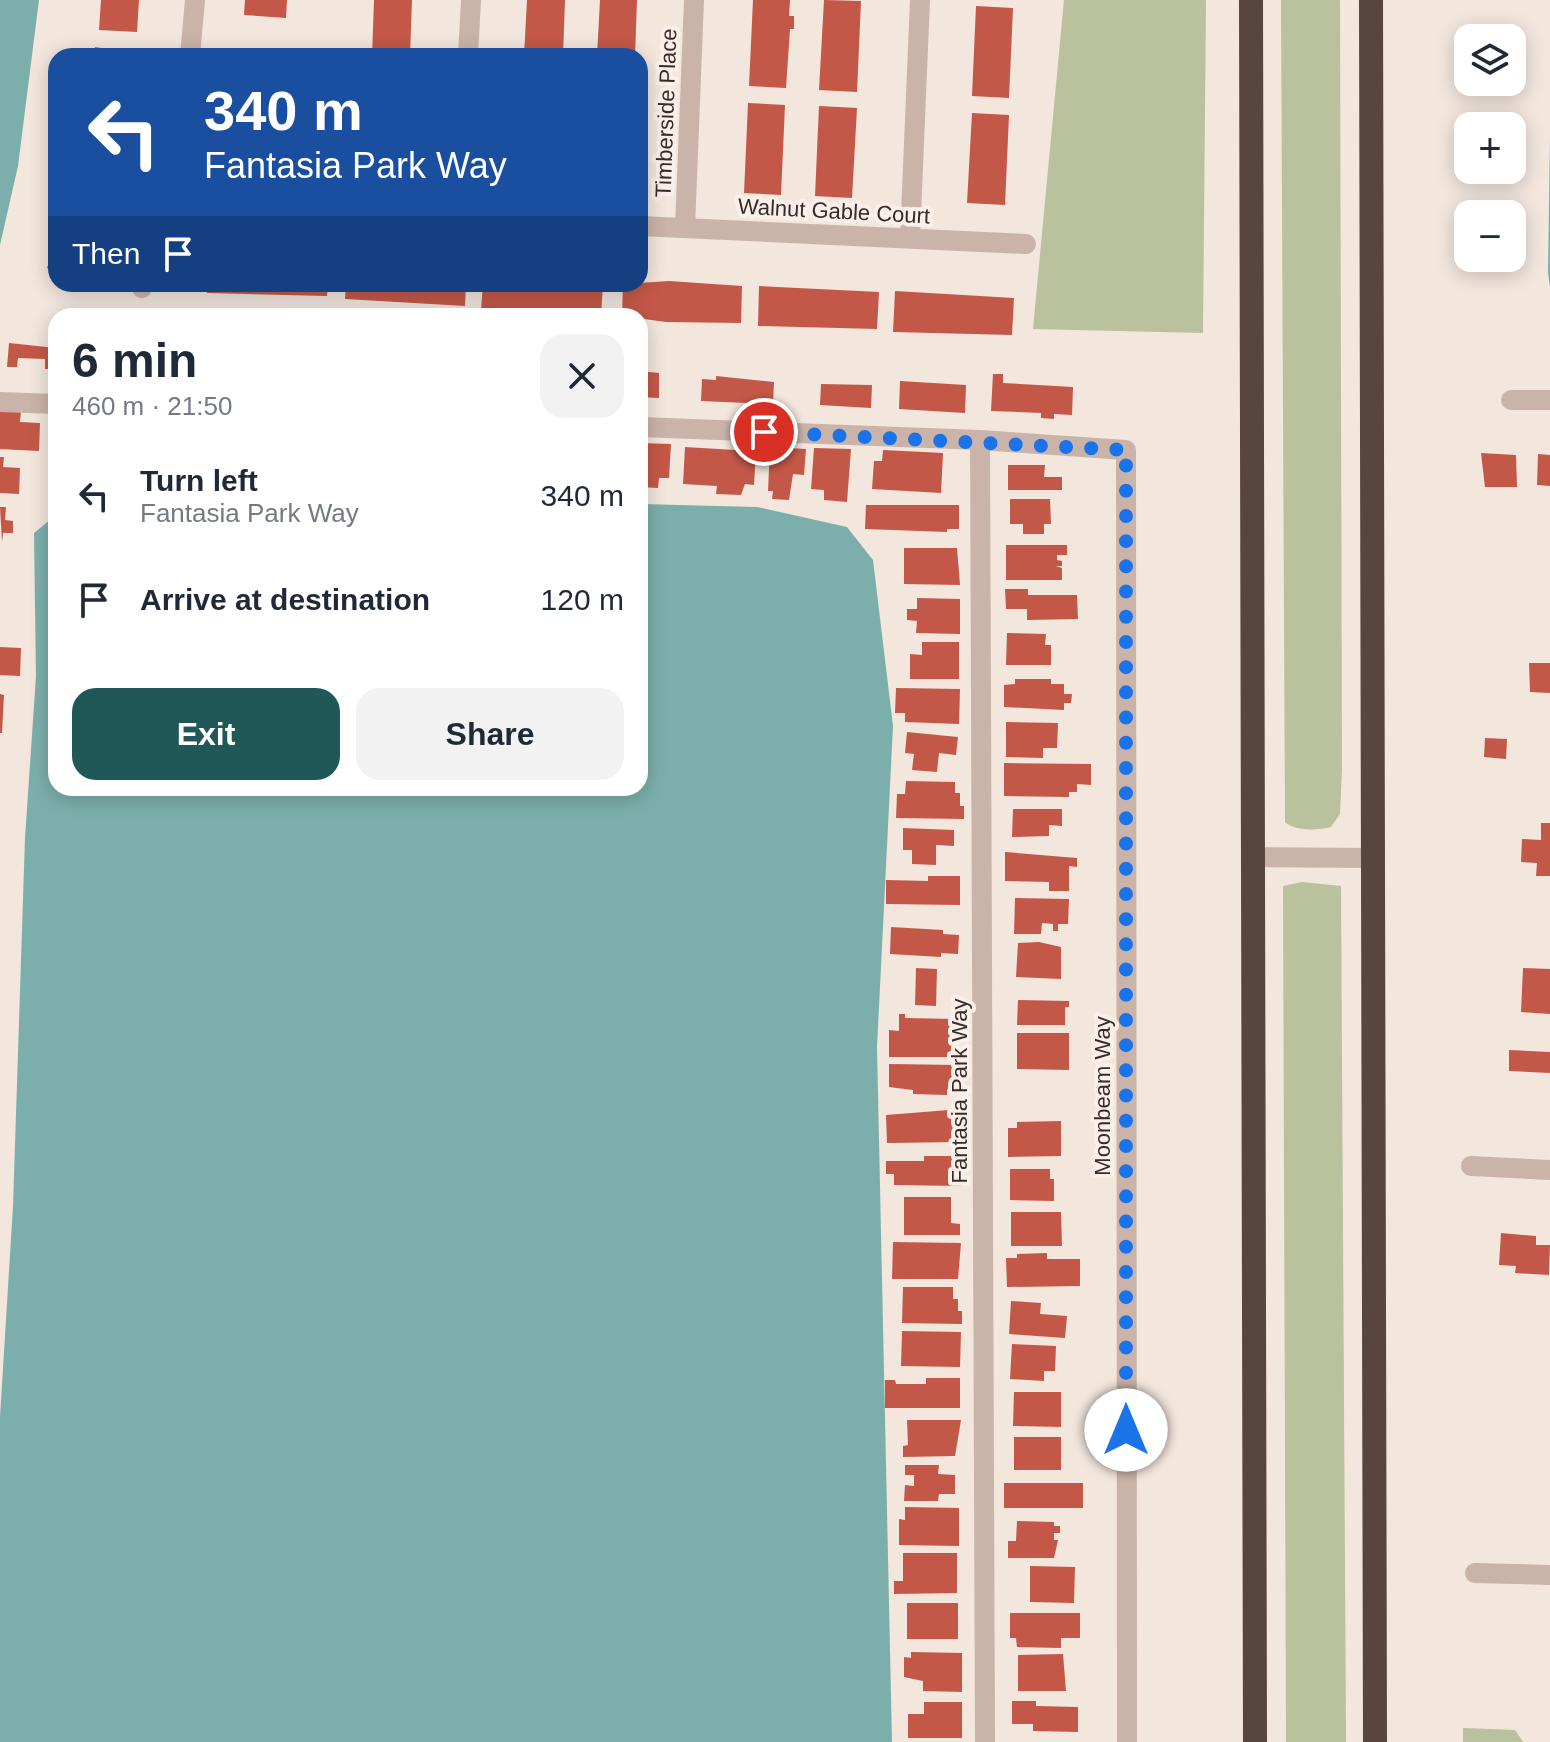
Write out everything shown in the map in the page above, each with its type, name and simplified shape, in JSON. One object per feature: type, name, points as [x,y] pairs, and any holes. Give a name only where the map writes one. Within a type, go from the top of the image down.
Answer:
[{"type":"highway","points":[[1251,0],[1255,1742]]},
{"type":"highway","points":[[1371,0],[1375,1742]]},
{"type":"street","points":[[191,48],[195,0]]},
{"type":"street","points":[[468,48],[471,0]]},
{"type":"street","name":"Timberside Place","points":[[685,228],[694,0]]},
{"type":"street","points":[[910,238],[920,0]]},
{"type":"street","name":"Walnut Gable Court","points":[[648,226],[1026,244]]},
{"type":"street","points":[[1511,400],[1550,400]]},
{"type":"street","points":[[0,402],[48,404]]},
{"type":"street","points":[[648,427],[980,440]]},
{"type":"street","name":"Moonbeam Way","points":[[980,440],[1126,450],[1127,1742]]},
{"type":"street","name":"Fantasia Park Way","points":[[980,440],[985,1742]]},
{"type":"street","points":[[1253,857],[1373,858]]},
{"type":"street","points":[[1471,1166],[1550,1170]]},
{"type":"street","points":[[1475,1573],[1550,1575]]},
{"type":"green space","points":[[1064,0],[1206,0],[1203,333],[1033,329]]},
{"type":"green space","points":[[1281,0],[1340,0],[1342,770],[1340,814],[1331,827],[1314,829],[1301,829],[1285,822]]},
{"type":"green space","points":[[1302,882],[1341,886],[1346,1742],[1286,1742],[1283,886]]},
{"type":"green space","points":[[1463,1728],[1515,1730],[1523,1742],[1463,1742]]},
{"type":"water","points":[[0,0],[39,0],[18,166],[0,245]]},
{"type":"water","points":[[1550,136],[1550,287],[1548,273]]},
{"type":"water","points":[[648,504],[757,507],[847,527],[873,560],[893,726],[877,1047],[892,1742],[0,1742],[0,1417],[13,1206],[25,838],[36,676],[34,533],[48,522],[48,796],[648,796]]},
{"type":"building","points":[[101,0],[139,0],[137,32],[99,30]]},
{"type":"building","points":[[245,0],[287,0],[286,18],[244,15]]},
{"type":"building","points":[[374,0],[412,0],[410,48],[372,48]]},
{"type":"building","points":[[527,0],[565,0],[563,48],[524,48]]},
{"type":"building","points":[[600,0],[637,0],[635,48],[597,48]]},
{"type":"building","points":[[753,0],[790,0],[789,16],[794,16],[794,29],[790,29],[786,88],[749,86]]},
{"type":"building","points":[[824,0],[861,1],[857,92],[819,90]]},
{"type":"building","points":[[976,6],[1013,8],[1009,98],[972,96]]},
{"type":"building","points":[[748,103],[785,105],[781,195],[744,193]]},
{"type":"building","points":[[819,106],[857,108],[852,198],[815,196]]},
{"type":"building","points":[[972,113],[1009,115],[1005,205],[967,203]]},
{"type":"building","points":[[648,282],[742,286],[741,323],[666,322],[648,320],[648,308],[622,308],[623,292],[648,292]]},
{"type":"building","points":[[759,286],[879,292],[877,329],[758,326]]},
{"type":"building","points":[[895,291],[1014,298],[1012,335],[893,332]]},
{"type":"building","points":[[207,292],[327,292],[327,296]]},
{"type":"building","points":[[345,292],[466,292],[465,306],[345,299]]},
{"type":"building","points":[[482,292],[602,292],[602,308],[481,308]]},
{"type":"building","points":[[9,343],[48,347],[48,369],[45,369],[45,359],[18,358],[17,367],[7,367]]},
{"type":"building","points":[[648,372],[659,373],[659,398],[648,397]]},
{"type":"building","points":[[993,374],[1003,374],[1003,383],[1073,387],[1072,415],[1054,414],[1054,419],[1041,418],[1041,413],[991,411]]},
{"type":"building","points":[[716,376],[774,382],[773,404],[701,401],[702,379],[716,380]]},
{"type":"building","points":[[900,381],[966,385],[965,413],[899,409]]},
{"type":"building","points":[[821,384],[872,385],[871,408],[820,405]]},
{"type":"building","points":[[0,409],[21,410],[20,422],[40,423],[39,451],[0,449]]},
{"type":"building","points":[[648,443],[671,444],[669,478],[659,478],[658,488],[648,487]]},
{"type":"building","points":[[735,446],[756,450],[754,485],[745,484],[741,495],[716,494],[717,486],[683,484],[685,447],[735,450]]},
{"type":"building","points":[[770,447],[806,449],[804,475],[793,474],[789,500],[772,499],[773,491],[768,491]]},
{"type":"building","points":[[814,448],[851,449],[847,502],[824,500],[824,490],[811,489]]},
{"type":"building","points":[[883,450],[943,453],[941,493],[872,489],[874,461],[882,461]]},
{"type":"building","points":[[1481,453],[1516,455],[1517,487],[1485,487]]},
{"type":"building","points":[[1538,454],[1550,455],[1550,486],[1537,485]]},
{"type":"building","points":[[0,457],[4,457],[3,467],[20,468],[19,494],[0,493]]},
{"type":"building","points":[[1008,465],[1045,465],[1044,477],[1062,477],[1062,490],[1008,490]]},
{"type":"building","points":[[1010,499],[1050,499],[1051,524],[1044,524],[1044,534],[1023,534],[1023,524],[1010,524]]},
{"type":"building","points":[[866,505],[959,505],[959,529],[947,529],[947,532],[865,529]]},
{"type":"building","points":[[0,507],[6,507],[5,520],[13,521],[13,533],[3,533],[2,542]]},
{"type":"building","points":[[1006,545],[1067,545],[1067,555],[1057,555],[1057,560],[1062,561],[1062,566],[1056,566],[1062,568],[1062,580],[1006,580]]},
{"type":"building","points":[[904,548],[957,548],[960,585],[904,584]]},
{"type":"building","points":[[1005,589],[1028,589],[1028,595],[1077,595],[1078,619],[1027,620],[1027,609],[1006,609]]},
{"type":"building","points":[[917,598],[960,599],[960,634],[916,633],[917,621],[907,620],[907,609],[917,609]]},
{"type":"building","points":[[1007,633],[1046,634],[1045,645],[1051,645],[1051,665],[1006,665]]},
{"type":"building","points":[[922,642],[959,642],[959,679],[910,679],[910,654],[922,655]]},
{"type":"building","points":[[0,647],[21,648],[20,676],[0,675]]},
{"type":"building","points":[[1529,663],[1550,663],[1550,693],[1530,692]]},
{"type":"building","points":[[1015,679],[1051,679],[1051,684],[1064,684],[1064,694],[1072,694],[1071,703],[1064,703],[1064,710],[1004,707],[1004,685],[1015,684]]},
{"type":"building","points":[[896,688],[960,689],[959,724],[905,722],[905,713],[895,713]]},
{"type":"building","points":[[0,694],[4,695],[2,733],[0,733]]},
{"type":"building","points":[[1006,722],[1058,723],[1057,748],[1043,748],[1043,758],[1006,757]]},
{"type":"building","points":[[907,732],[958,737],[956,755],[939,753],[937,772],[912,770],[914,754],[905,753]]},
{"type":"building","points":[[1485,738],[1507,739],[1506,759],[1484,757]]},
{"type":"building","points":[[1004,763],[1091,764],[1091,785],[1077,784],[1077,792],[1069,792],[1069,797],[1004,796]]},
{"type":"building","points":[[906,781],[955,782],[955,793],[960,793],[960,806],[964,806],[964,819],[896,818],[897,794],[905,794]]},
{"type":"building","points":[[1013,809],[1062,809],[1062,826],[1049,825],[1049,836],[1012,837]]},
{"type":"building","points":[[1541,823],[1550,823],[1550,876],[1536,876],[1537,863],[1521,862],[1522,839],[1541,840]]},
{"type":"building","points":[[903,828],[954,830],[954,846],[936,845],[936,865],[912,864],[912,850],[903,850]]},
{"type":"building","points":[[1005,852],[1077,858],[1077,867],[1069,866],[1069,891],[1049,891],[1049,882],[1005,881]]},
{"type":"building","points":[[928,876],[960,876],[960,905],[886,904],[886,880],[928,881]]},
{"type":"building","points":[[1015,898],[1069,899],[1068,924],[1058,924],[1058,931],[1053,931],[1053,924],[1042,923],[1041,934],[1014,934]]},
{"type":"building","points":[[891,927],[943,930],[943,934],[959,935],[958,954],[941,953],[941,957],[890,954]]},
{"type":"building","points":[[1039,942],[1061,947],[1061,979],[1016,977],[1018,943]]},
{"type":"building","points":[[916,968],[937,969],[936,1006],[915,1005]]},
{"type":"building","points":[[1523,968],[1550,969],[1550,1014],[1521,1012]]},
{"type":"building","points":[[1018,1000],[1069,1001],[1069,1007],[1065,1007],[1065,1025],[1017,1025]]},
{"type":"building","points":[[899,1014],[905,1014],[905,1018],[956,1019],[955,1057],[889,1057],[889,1030],[899,1031]]},
{"type":"building","points":[[1017,1033],[1069,1033],[1069,1070],[1017,1069]]},
{"type":"building","points":[[1509,1050],[1550,1052],[1550,1073],[1509,1071]]},
{"type":"building","points":[[889,1064],[957,1065],[957,1090],[947,1089],[947,1095],[913,1094],[913,1090],[889,1087]]},
{"type":"building","points":[[949,1110],[949,1115],[961,1115],[961,1142],[887,1143],[886,1115]]},
{"type":"building","points":[[1061,1121],[1061,1156],[1008,1157],[1008,1128],[1017,1128],[1017,1122]]},
{"type":"building","points":[[924,1156],[961,1156],[961,1186],[894,1185],[894,1174],[886,1174],[886,1161],[924,1161]]},
{"type":"building","points":[[1010,1169],[1050,1169],[1050,1179],[1054,1179],[1054,1201],[1010,1200]]},
{"type":"building","points":[[904,1197],[951,1197],[951,1223],[960,1224],[960,1235],[904,1235]]},
{"type":"building","points":[[1011,1212],[1061,1212],[1062,1246],[1011,1246]]},
{"type":"building","points":[[1501,1233],[1536,1236],[1536,1245],[1550,1245],[1549,1275],[1515,1273],[1516,1266],[1499,1265]]},
{"type":"building","points":[[893,1242],[961,1243],[958,1279],[892,1279]]},
{"type":"building","points":[[1047,1253],[1047,1259],[1080,1259],[1080,1286],[1007,1287],[1006,1258],[1017,1258],[1017,1254]]},
{"type":"building","points":[[903,1287],[953,1287],[953,1299],[958,1299],[958,1311],[962,1311],[962,1324],[902,1323]]},
{"type":"building","points":[[1011,1301],[1041,1303],[1040,1314],[1067,1316],[1065,1338],[1009,1334]]},
{"type":"building","points":[[902,1331],[961,1332],[960,1367],[901,1366]]},
{"type":"building","points":[[1012,1344],[1056,1346],[1055,1371],[1044,1371],[1044,1381],[1010,1379]]},
{"type":"building","points":[[926,1378],[960,1378],[960,1408],[885,1408],[885,1380],[895,1380],[896,1384],[926,1384]]},
{"type":"building","points":[[1014,1392],[1061,1392],[1061,1427],[1013,1426]]},
{"type":"building","points":[[907,1420],[961,1420],[955,1456],[903,1457],[903,1446],[908,1445]]},
{"type":"building","points":[[1014,1437],[1061,1437],[1061,1470],[1014,1470]]},
{"type":"building","points":[[905,1465],[939,1465],[938,1474],[955,1475],[955,1494],[939,1494],[938,1501],[904,1501],[905,1485],[914,1486],[914,1475],[905,1475]]},
{"type":"building","points":[[1004,1483],[1083,1483],[1083,1508],[1004,1508]]},
{"type":"building","points":[[905,1507],[959,1508],[959,1546],[899,1545],[899,1519],[905,1520]]},
{"type":"building","points":[[1017,1521],[1054,1522],[1054,1526],[1060,1526],[1060,1533],[1054,1533],[1054,1540],[1058,1540],[1054,1558],[1008,1558],[1008,1541],[1016,1541]]},
{"type":"building","points":[[903,1553],[957,1553],[957,1593],[894,1594],[894,1581],[903,1581]]},
{"type":"building","points":[[1030,1566],[1075,1567],[1074,1603],[1030,1602]]},
{"type":"building","points":[[907,1603],[958,1603],[958,1639],[907,1639]]},
{"type":"building","points":[[1010,1613],[1080,1613],[1080,1638],[1061,1638],[1061,1648],[1017,1647],[1016,1638],[1010,1638]]},
{"type":"building","points":[[911,1652],[962,1653],[962,1692],[923,1691],[923,1681],[904,1677],[904,1657],[911,1658]]},
{"type":"building","points":[[1063,1654],[1066,1691],[1018,1691],[1018,1655]]},
{"type":"building","points":[[1012,1701],[1036,1701],[1036,1706],[1078,1707],[1078,1732],[1033,1731],[1033,1724],[1012,1724]]},
{"type":"building","points":[[924,1702],[962,1702],[962,1738],[908,1738],[908,1714],[924,1714]]},
{"type":"route","points":[[764,432],[980,440],[1126,450],[1126,1430]]}]
